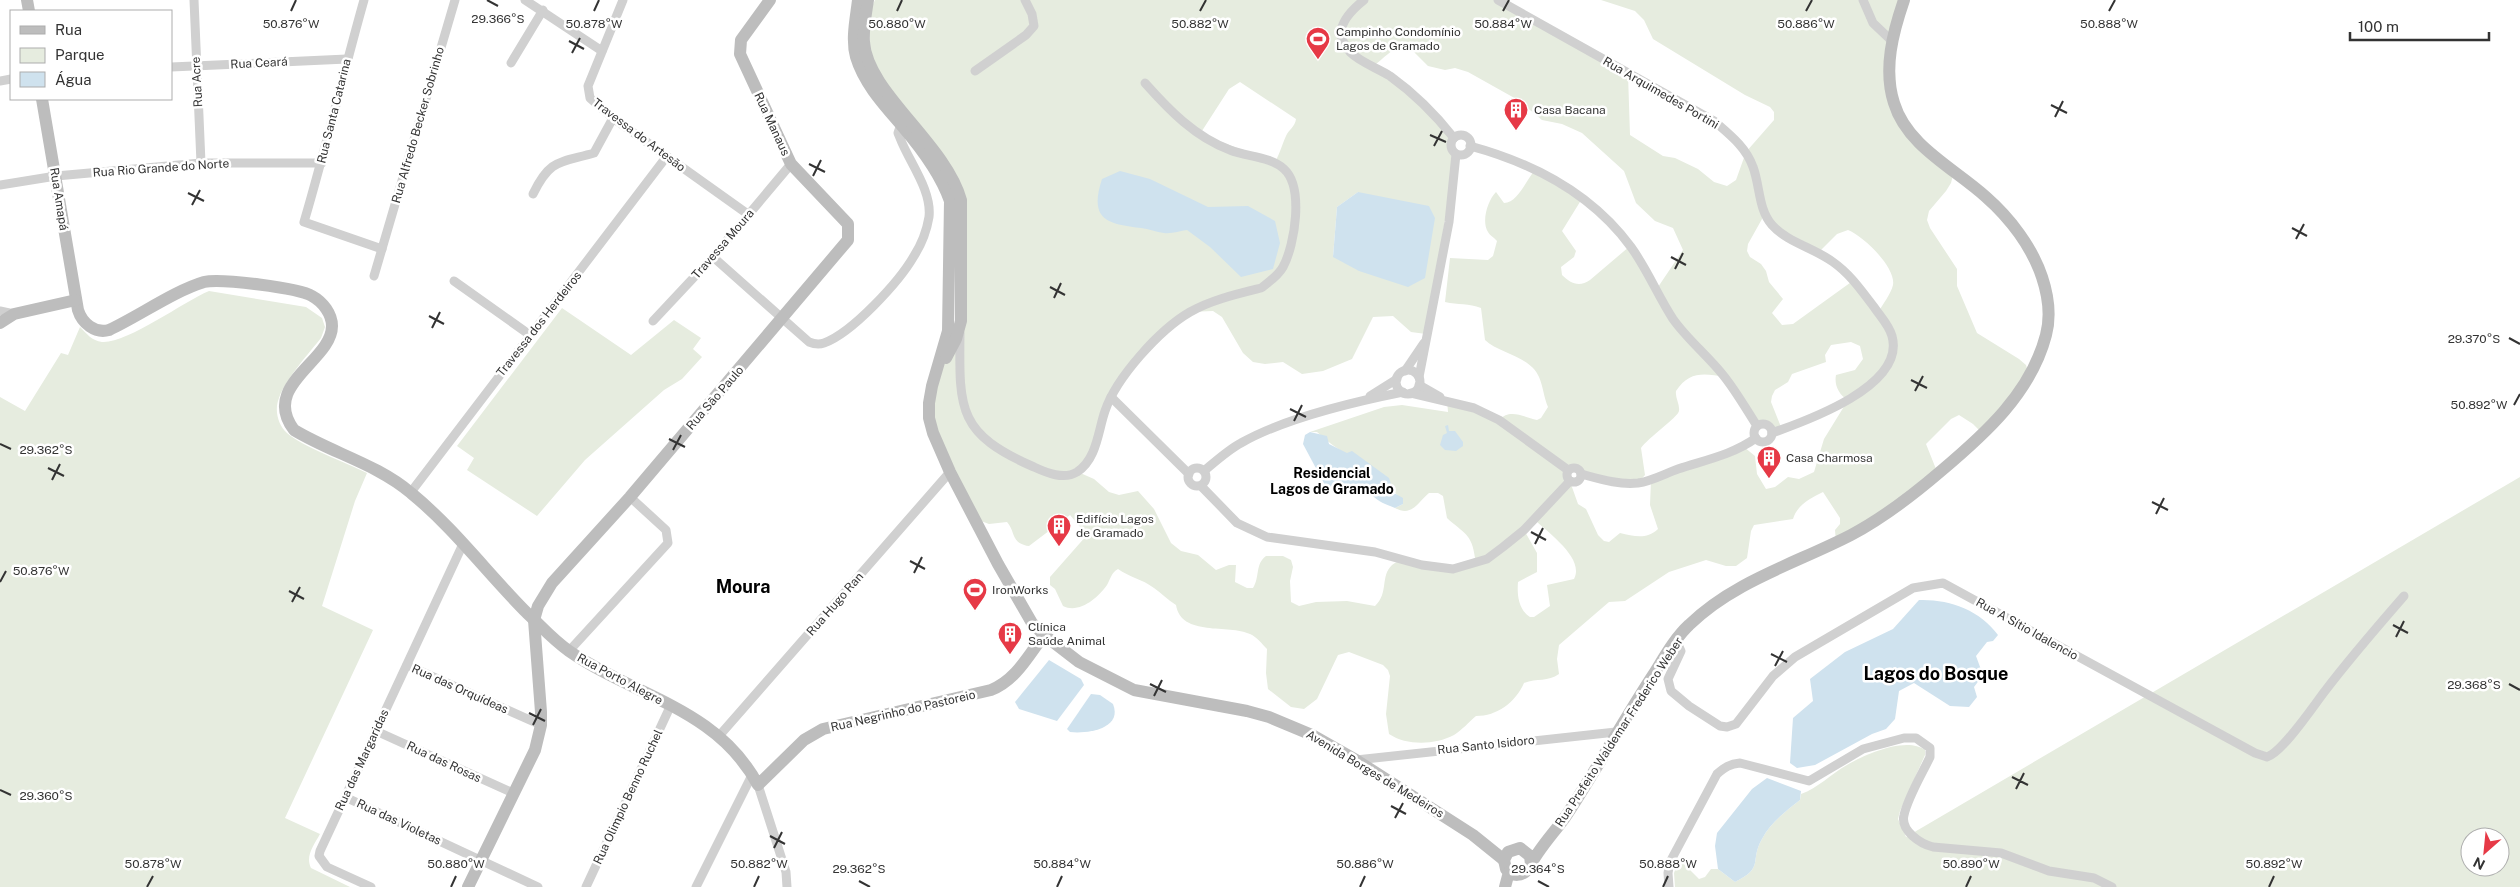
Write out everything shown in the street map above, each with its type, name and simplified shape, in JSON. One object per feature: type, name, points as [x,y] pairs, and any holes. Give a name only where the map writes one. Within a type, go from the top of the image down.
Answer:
[{"type":"street","name":"Rua Acre","points":[[194,0],[201,163]]},
{"type":"street","name":"Rua Santa Catarina","points":[[364,0],[347,59],[322,163],[304,222],[382,249]]},
{"type":"street","name":"Rua Alfredo Becker Sobrinho","points":[[374,276],[455,0]]},
{"type":"street","points":[[524,0],[543,10],[602,51]]},
{"type":"street","name":"Travessa do Artesão","points":[[623,0],[588,86],[588,93],[594,103],[613,118],[749,216]]},
{"type":"street","name":"Rua Manaus","points":[[770,0],[741,40],[740,54],[791,164],[848,224],[848,240],[843,248]]},
{"type":"street","name":"Avenida Borges de Medeiros","points":[[858,0],[854,38],[856,56],[861,70],[945,188],[950,202],[954,320]]},
{"type":"street","name":"Avenida Borges de Medeiros","points":[[868,0],[864,25],[864,43],[872,69],[903,128],[945,164],[956,184],[960,200],[954,320],[935,374],[929,403],[933,434],[950,472],[1023,609],[1044,635],[1086,666],[1134,690],[1269,717],[1312,734],[1474,835],[1513,853]]},
{"type":"street","points":[[864,25],[876,0]]},
{"type":"street","points":[[976,71],[1026,35],[1034,26],[1032,14],[1025,0]]},
{"type":"street","points":[[1364,0],[1349,15],[1343,26],[1341,35],[1344,46],[1352,54],[1388,75],[1416,96],[1454,138]]},
{"type":"street","name":"Rua Arquimedes Portini","points":[[1498,0],[1714,121],[1733,137],[1746,152],[1754,168],[1767,218],[1782,233],[1832,261],[1854,280],[1892,335],[1894,346],[1880,376],[1848,399],[1812,419],[1772,433]]},
{"type":"street","points":[[1863,0],[1873,23],[1892,42]]},
{"type":"street","name":"Rua Prefeito Waldemar Frederico Weber","points":[[1516,887],[1565,817],[1616,732],[1687,626],[1726,597],[1779,568],[1849,536],[1884,517],[1911,497],[1986,432],[2010,406],[2029,375],[2042,346],[2047,333],[2048,299],[2036,260],[2005,214],[1987,197],[1935,157],[1903,122],[1893,102],[1889,84],[1892,42],[1904,0]]},
{"type":"street","points":[[511,63],[543,10]]},
{"type":"street","name":"Rua Ceará","points":[[172,68],[347,59]]},
{"type":"street","points":[[954,320],[958,343],[961,399],[976,431],[995,447],[1012,457],[1045,472],[1066,476],[1077,472],[1090,460],[1111,397],[1139,359],[1177,321],[1204,305],[1261,288],[1276,276],[1283,266],[1287,255],[1296,205],[1292,181],[1282,167],[1274,162],[1231,151],[1210,141],[1176,117],[1145,83]]},
{"type":"street","name":"Rua Amapá","points":[[42,100],[76,300],[79,313],[86,323],[103,332],[120,326],[203,283],[214,280],[230,280],[311,295],[322,303],[330,316],[332,328],[326,342],[296,381],[285,399],[283,409],[286,420],[294,430],[374,468],[411,492]]},
{"type":"street","points":[[533,194],[543,173],[554,164],[594,153],[613,118]]},
{"type":"street","points":[[713,257],[809,342],[823,344],[850,326],[876,303],[915,255],[929,217],[929,206],[903,128]]},
{"type":"street","points":[[1454,138],[1465,136],[1470,146],[1526,166],[1560,182],[1583,197],[1611,224],[1642,263],[1674,320],[1725,377],[1757,426]]},
{"type":"street","points":[[1407,393],[1419,381],[1449,222],[1456,154],[1451,145],[1454,138]]},
{"type":"street","points":[[1456,154],[1464,154],[1470,146]]},
{"type":"street","name":"Travessa dos Herdeiros","points":[[411,492],[667,156]]},
{"type":"street","name":"Rua Rio Grande do Norte","points":[[0,185],[56,176],[201,163],[322,163]]},
{"type":"street","name":"Travessa Moura","points":[[653,321],[713,257],[791,164]]},
{"type":"street","name":"Rua São Paulo","points":[[534,620],[538,606],[552,582],[630,497],[843,248]]},
{"type":"street","points":[[454,281],[530,335]]},
{"type":"street","points":[[0,323],[14,314],[76,300]]},
{"type":"street","points":[[0,311],[14,314]]},
{"type":"street","points":[[1364,400],[1397,379],[1405,371],[1427,338]]},
{"type":"street","name":"Avenida Borges de Medeiros","points":[[935,374],[958,343]]},
{"type":"street","points":[[1405,371],[1413,371],[1419,381],[1447,400]]},
{"type":"street","points":[[1397,379],[1398,387],[1407,393]]},
{"type":"street","points":[[1189,474],[1194,469],[1204,471],[1240,443],[1263,432],[1364,400],[1407,393],[1447,400],[1474,408],[1499,420],[1568,470],[1577,468],[1581,474],[1612,482],[1651,480],[1676,469],[1729,453],[1756,438],[1766,441],[1772,433],[1767,425],[1757,426]]},
{"type":"street","points":[[1111,397],[1189,474],[1191,484],[1201,486],[1237,523],[1267,537],[1375,552],[1422,566],[1454,569],[1487,559],[1524,530],[1570,481]]},
{"type":"street","points":[[1756,438],[1754,432],[1757,426]]},
{"type":"street","points":[[1568,470],[1566,476],[1570,481],[1576,482],[1581,474]]},
{"type":"street","points":[[1201,486],[1207,477],[1204,471]]},
{"type":"street","name":"Rua Hugo Ran","points":[[719,736],[950,472]]},
{"type":"street","name":"Rua Porto Alegre","points":[[411,492],[463,544],[548,635],[569,651],[702,722],[719,736],[755,780],[786,872],[787,887]]},
{"type":"street","points":[[569,651],[668,543],[666,530],[630,497]]},
{"type":"street","name":"Rua das Margaridas","points":[[371,887],[328,867],[319,856],[463,544]]},
{"type":"street","name":"Rua A Sítio Idalencio","points":[[1676,640],[1680,656],[1668,679],[1671,691],[1713,722],[1727,727],[1736,724],[1744,716],[1773,676],[1795,658],[1913,588],[1943,583],[2075,657],[2255,753],[2266,757],[2275,753],[2297,728],[2325,691],[2404,596]]},
{"type":"street","points":[[468,887],[535,750],[541,725],[534,620]]},
{"type":"street","name":"Rua Negrinho do Pastoreio","points":[[755,780],[804,740],[823,729],[991,690],[1004,685],[1015,674],[1044,635]]},
{"type":"street","name":"Rua das Orquídeas","points":[[407,665],[541,725]]},
{"type":"street","name":"Rua Olimpio Benno Ruchel","points":[[586,887],[670,706]]},
{"type":"street","name":"Rua das Rosas","points":[[376,731],[513,794]]},
{"type":"street","name":"Rua Santo Isidoro","points":[[1356,760],[1616,732]]},
{"type":"street","points":[[1669,887],[1668,873],[1670,862],[1717,774],[1724,767],[1740,763],[1809,781],[1863,749],[1904,738],[1916,738],[1930,748],[1930,757],[1904,814],[1907,828],[1916,839],[1923,844],[1933,847],[2001,853],[2049,871],[2094,878],[2112,887]]},
{"type":"street","points":[[696,887],[755,780]]},
{"type":"street","name":"Rua das Violetas","points":[[345,797],[538,887]]},
{"type":"street","name":"Rua Prefeito Waldemar Frederico Weber","points":[[1513,853],[1550,838]]},
{"type":"street","points":[[1505,887],[1513,853],[1530,856],[1527,869],[1509,872]]},
{"type":"green space","points":[[875,0],[1498,0],[1628,74],[1630,135],[1663,156],[1675,158],[1698,169],[1714,182],[1727,186],[1736,180],[1746,152],[1774,120],[1774,112],[1770,107],[1745,95],[1653,39],[1644,20],[1635,11],[1601,0],[1904,0],[1893,42],[1898,116],[1954,171],[1951,183],[1929,211],[1927,220],[1930,228],[1957,269],[1957,286],[1977,333],[2019,359],[2026,365],[2029,375],[1980,431],[1959,415],[1951,419],[1926,444],[1938,474],[1836,542],[1835,530],[1840,524],[1840,518],[1823,492],[1809,499],[1801,506],[1793,519],[1754,525],[1751,531],[1747,558],[1736,566],[1726,566],[1706,560],[1669,572],[1625,601],[1609,602],[1559,645],[1557,659],[1559,674],[1551,678],[1524,683],[1516,697],[1504,707],[1491,714],[1476,716],[1454,735],[1438,741],[1421,743],[1404,741],[1389,734],[1386,714],[1390,676],[1388,670],[1383,665],[1349,652],[1338,655],[1317,699],[1304,709],[1291,707],[1268,689],[1266,673],[1267,649],[1255,637],[1241,631],[1207,628],[1187,622],[1180,615],[1176,605],[1157,590],[1118,569],[1112,574],[1103,590],[1088,603],[1075,608],[1063,606],[1055,589],[1050,585],[1050,577],[1087,535],[1070,515],[1029,546],[1023,545],[1016,540],[1007,522],[989,524],[981,521],[933,433],[932,386],[956,339],[961,200],[872,69],[868,15]],"holes":[[[1404,46],[1414,52],[1428,66],[1445,70],[1455,68],[1468,72],[1518,100],[1542,120],[1562,124],[1582,133],[1624,171],[1636,203],[1655,221],[1673,228],[1683,250],[1656,290],[1630,246],[1590,280],[1582,284],[1575,284],[1562,275],[1561,267],[1574,257],[1576,251],[1562,231],[1583,197],[1535,170],[1518,195],[1509,202],[1504,203],[1496,192],[1488,205],[1485,217],[1488,232],[1497,241],[1493,256],[1488,260],[1450,258],[1445,302],[1481,308],[1485,340],[1498,349],[1529,364],[1535,370],[1548,407],[1541,418],[1537,420],[1512,414],[1503,416],[1499,420],[1447,400],[1448,412],[1402,405],[1384,407],[1310,432],[1317,432],[1333,446],[1387,482],[1403,504],[1395,508],[1406,511],[1410,510],[1429,493],[1438,493],[1443,496],[1447,518],[1469,538],[1475,558],[1454,569],[1414,561],[1405,560],[1398,562],[1388,569],[1382,596],[1375,606],[1347,601],[1316,602],[1299,606],[1291,602],[1290,581],[1293,567],[1291,560],[1283,556],[1266,556],[1260,563],[1253,588],[1247,588],[1235,582],[1236,565],[1229,565],[1216,570],[1198,555],[1181,551],[1171,543],[1154,509],[1138,491],[1119,495],[1109,492],[1094,479],[1078,472],[1088,459],[1121,380],[1177,321],[1189,312],[1213,311],[1222,317],[1243,353],[1253,362],[1265,364],[1283,362],[1302,374],[1323,371],[1352,359],[1373,317],[1393,316],[1411,332],[1426,334],[1456,154],[1451,149],[1452,141],[1415,96],[1373,66],[1399,47]],[[1240,82],[1296,119],[1286,136],[1275,162],[1200,134],[1229,89]],[[1358,192],[1333,257],[1337,207]],[[1763,210],[1782,233],[1821,250],[1837,234],[1848,230],[1870,245],[1884,261],[1893,278],[1893,285],[1878,313],[1854,280],[1793,324],[1782,325],[1772,313],[1783,299],[1769,282],[1766,271],[1761,264],[1750,257],[1747,251],[1748,244],[1762,219]],[[1851,342],[1860,346],[1863,359],[1855,370],[1836,375],[1838,389],[1848,400],[1824,439],[1814,472],[1799,479],[1788,477],[1775,487],[1766,489],[1757,474],[1755,456],[1744,447],[1651,480],[1650,505],[1658,529],[1649,535],[1640,536],[1620,533],[1609,542],[1604,541],[1598,535],[1586,509],[1578,504],[1567,473],[1574,468],[1580,471],[1638,483],[1645,475],[1641,448],[1679,411],[1676,391],[1681,384],[1698,375],[1725,377],[1760,424],[1767,425],[1771,430],[1781,427],[1771,402],[1775,390],[1788,382],[1792,374],[1826,362],[1825,355],[1831,345]],[[1534,519],[1570,554],[1576,571],[1574,579],[1547,585],[1550,606],[1534,617],[1530,617],[1521,606],[1518,596],[1518,582],[1537,572],[1537,553],[1524,530]]]},
{"type":"green space","points":[[209,291],[306,307],[322,318],[325,327],[321,338],[286,383],[277,407],[278,417],[284,430],[294,438],[367,473],[355,501],[322,606],[373,630],[285,818],[320,834],[310,855],[309,864],[311,868],[350,887],[0,887],[0,397],[25,411],[61,353],[68,355],[80,327],[95,340],[102,342],[112,341],[140,330]]},
{"type":"green space","points":[[562,308],[631,355],[674,320],[701,338],[693,349],[702,357],[682,379],[664,390],[585,460],[537,516],[467,470],[474,458],[457,446]]},
{"type":"green space","points":[[2520,477],[2520,887],[1675,887],[1674,873],[1677,865],[1683,863],[1699,879],[1705,877],[1711,869],[1718,869],[1735,882],[1744,877],[1753,868],[1758,847],[1770,827],[1800,800],[1801,794],[1864,756],[1886,748],[1908,745],[1917,746],[1925,750],[1925,755],[1898,819],[1906,837]]},
{"type":"water","points":[[1120,171],[1150,179],[1208,207],[1248,206],[1275,221],[1280,243],[1273,269],[1241,277],[1210,247],[1187,230],[1164,233],[1110,221],[1099,211],[1099,192],[1102,179]]},
{"type":"water","points":[[1358,192],[1429,206],[1435,218],[1425,278],[1408,287],[1359,271],[1333,257],[1337,207]]},
{"type":"water","points":[[1448,425],[1449,431],[1455,431],[1463,442],[1463,446],[1456,451],[1445,450],[1440,445],[1443,435],[1447,433],[1445,426]]},
{"type":"water","points":[[1310,432],[1327,436],[1329,444],[1347,453],[1352,451],[1389,478],[1394,493],[1403,498],[1403,504],[1395,508],[1382,503],[1362,490],[1326,487],[1303,444],[1305,435]]},
{"type":"water","points":[[1919,600],[1952,604],[1963,608],[1982,619],[1998,635],[1993,641],[1987,642],[1976,656],[1983,675],[1974,687],[1977,697],[1969,707],[1950,706],[1914,683],[1899,691],[1895,719],[1886,729],[1872,734],[1815,765],[1797,768],[1790,763],[1793,718],[1813,701],[1810,679],[1845,652],[1893,629]]},
{"type":"water","points":[[1049,660],[1081,679],[1084,685],[1057,721],[1019,709],[1015,702]]},
{"type":"water","points":[[1091,694],[1100,695],[1113,704],[1115,712],[1113,719],[1102,728],[1094,731],[1070,732],[1067,729]]},
{"type":"water","points":[[1767,778],[1801,791],[1800,800],[1770,827],[1758,847],[1753,868],[1744,877],[1735,882],[1718,869],[1715,846],[1717,833],[1752,789]]},
{"type":"place","name":"Campinho Condomínio Lagos de Gramado","points":[[1318,60]]},
{"type":"place","name":"Casa Bacana","points":[[1516,131]]},
{"type":"place","name":"Casa Charmosa","points":[[1769,479]]},
{"type":"place","name":"Edifício Lagos de Gramado","points":[[1059,547]]},
{"type":"place","name":"IronWorks","points":[[975,611]]},
{"type":"place","name":"Clínica Saúde Animal","points":[[1010,655]]},
{"type":"district","name":"Residencial Lagos de Gramado","points":[[1332,482]]},
{"type":"district","name":"Moura","points":[[743,586]]},
{"type":"district","name":"Lagos do Bosque","points":[[1936,673]]}]
